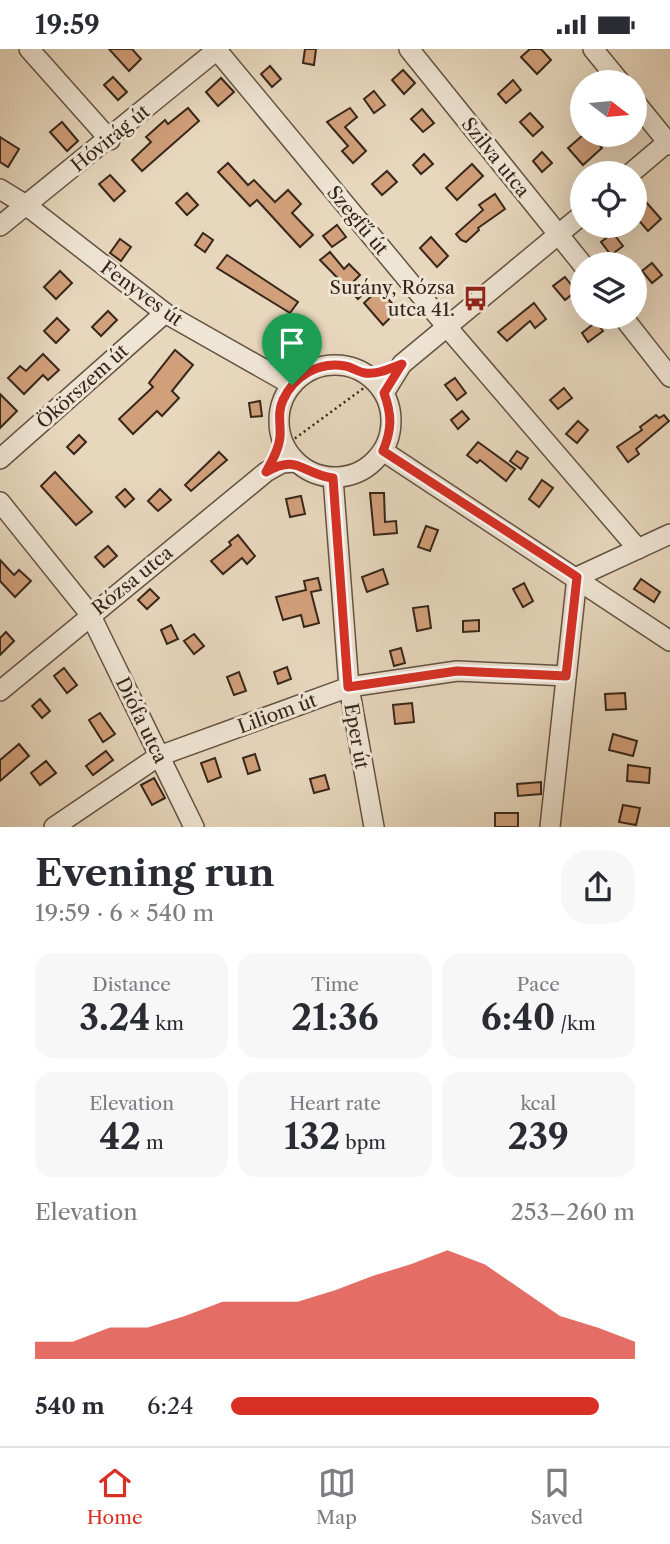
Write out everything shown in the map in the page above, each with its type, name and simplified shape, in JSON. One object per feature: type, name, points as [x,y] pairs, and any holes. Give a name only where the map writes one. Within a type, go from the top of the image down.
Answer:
[{"type":"street","points":[[29,49],[110,140]]},
{"type":"street","name":"Hóvirág út","points":[[0,226],[110,140],[217,49]]},
{"type":"street","name":"Szegfű út","points":[[217,49],[447,327],[638,549]]},
{"type":"street","name":"Szilva utca","points":[[409,49],[573,252]]},
{"type":"street","points":[[593,49],[610,70]]},
{"type":"street","points":[[646,161],[669,143],[648,117]]},
{"type":"street","name":"Fenyves út","points":[[0,189],[26,205],[164,313],[292,385]]},
{"type":"street","points":[[375,382],[402,364],[570,225]]},
{"type":"street","name":"Ökörszem út","points":[[0,459],[164,313]]},
{"type":"street","points":[[632,329],[670,377]]},
{"type":"street","points":[[344,365],[375,382],[392,413],[391,433],[383,451],[372,464],[356,474],[333,478],[312,473],[287,448],[279,415],[292,385],[304,375],[324,366],[344,365]]},
{"type":"street","points":[[266,472],[282,463],[287,448]]},
{"type":"street","points":[[266,472],[287,448]]},
{"type":"street","points":[[383,451],[670,641]]},
{"type":"street","name":"Rózsa utca","points":[[0,691],[90,614],[266,472]]},
{"type":"street","name":"Eper út","points":[[333,478],[348,687],[374,827]]},
{"type":"street","name":"Diófa utca","points":[[0,502],[90,614],[194,827]]},
{"type":"street","points":[[577,577],[670,534]]},
{"type":"street","points":[[550,827],[577,577]]},
{"type":"street","name":"Liliom út","points":[[54,827],[159,756],[348,687],[457,671],[566,676]]},
{"type":"path","points":[[287,448],[375,382]]},
{"type":"building","points":[[109,49],[132,49],[141,59],[129,71]]},
{"type":"building","points":[[305,49],[316,49],[314,65],[303,63]]},
{"type":"building","points":[[530,49],[541,49],[551,60],[537,74],[521,57]]},
{"type":"building","points":[[270,66],[281,79],[272,87],[261,74]]},
{"type":"building","points":[[403,70],[415,83],[404,94],[392,80]]},
{"type":"building","points":[[113,77],[127,92],[118,100],[104,85]]},
{"type":"building","points":[[221,78],[234,92],[218,106],[206,92]]},
{"type":"building","points":[[513,80],[521,90],[506,103],[498,94]]},
{"type":"building","points":[[374,91],[385,105],[374,113],[364,99]]},
{"type":"building","points":[[188,108],[199,121],[142,171],[132,160],[151,142],[146,137],[165,120],[168,124]]},
{"type":"building","points":[[350,108],[357,117],[345,127],[366,151],[353,163],[342,151],[348,146],[327,122]]},
{"type":"building","points":[[422,109],[434,123],[423,132],[411,119]]},
{"type":"building","points":[[530,113],[543,127],[533,136],[520,122]]},
{"type":"building","points":[[62,122],[78,141],[67,151],[50,132]]},
{"type":"building","points":[[0,137],[19,149],[8,167],[0,162]]},
{"type":"building","points":[[568,148],[602,148],[587,161],[579,161]]},
{"type":"building","points":[[542,152],[552,163],[542,172],[533,161]]},
{"type":"building","points":[[424,154],[433,164],[421,174],[413,165]]},
{"type":"building","points":[[228,163],[248,185],[254,180],[275,202],[288,190],[301,204],[292,213],[313,235],[300,247],[257,200],[250,206],[218,172]]},
{"type":"building","points":[[472,164],[483,176],[457,200],[446,188]]},
{"type":"building","points":[[387,171],[397,182],[382,195],[372,184]]},
{"type":"building","points":[[110,175],[125,191],[114,201],[99,184]]},
{"type":"building","points":[[187,193],[198,205],[187,215],[176,203]]},
{"type":"building","points":[[495,194],[505,209],[478,228],[466,242],[461,240],[456,234],[483,210],[479,205]]},
{"type":"building","points":[[647,203],[661,219],[647,230]]},
{"type":"building","points":[[337,225],[346,237],[332,247],[323,236]]},
{"type":"building","points":[[203,233],[213,240],[205,252],[195,245]]},
{"type":"building","points":[[431,237],[448,256],[437,267],[420,248]]},
{"type":"building","points":[[606,238],[617,238],[623,246],[615,252],[609,252],[601,242]]},
{"type":"building","points":[[120,239],[131,247],[121,261],[110,253]]},
{"type":"building","points":[[330,252],[344,269],[349,264],[360,275],[354,281],[364,293],[358,299],[320,260]]},
{"type":"building","points":[[227,255],[298,302],[290,313],[217,268]]},
{"type":"building","points":[[652,263],[662,275],[652,283],[647,277],[647,267]]},
{"type":"building","points":[[60,271],[72,283],[56,299],[44,287]]},
{"type":"building","points":[[565,277],[570,283],[570,296],[565,300],[553,286]]},
{"type":"building","points":[[379,289],[398,310],[383,325],[364,303]]},
{"type":"building","points":[[534,303],[546,319],[535,328],[530,321],[507,341],[498,332]]},
{"type":"building","points":[[108,311],[117,320],[101,336],[92,327]]},
{"type":"building","points":[[57,318],[69,330],[56,343],[44,331]]},
{"type":"building","points":[[587,329],[603,331],[588,342],[582,333]]},
{"type":"building","points":[[175,350],[193,365],[172,391],[179,398],[162,416],[157,411],[133,434],[119,419],[153,387],[149,383]]},
{"type":"building","points":[[43,354],[59,370],[48,380],[43,375],[24,394],[8,378],[20,366],[26,371]]},
{"type":"building","points":[[455,378],[466,393],[457,400],[445,385]]},
{"type":"building","points":[[564,388],[572,398],[558,409],[550,400]]},
{"type":"building","points":[[0,394],[17,411],[0,428]]},
{"type":"building","points":[[260,401],[262,416],[251,417],[249,403]]},
{"type":"building","points":[[462,411],[469,419],[458,429],[451,420]]},
{"type":"building","points":[[656,415],[659,418],[664,415],[669,421],[636,449],[639,454],[628,462],[617,447],[642,430],[640,427]]},
{"type":"building","points":[[578,421],[588,430],[577,443],[566,434]]},
{"type":"building","points":[[79,435],[86,442],[74,454],[67,447]]},
{"type":"building","points":[[478,442],[515,469],[506,481],[480,460],[477,463],[467,455]]},
{"type":"building","points":[[517,451],[528,458],[521,469],[510,461]]},
{"type":"building","points":[[219,452],[227,460],[191,491],[185,485]]},
{"type":"building","points":[[55,472],[92,512],[76,525],[41,486]]},
{"type":"building","points":[[542,480],[553,488],[539,507],[529,499]]},
{"type":"building","points":[[125,489],[134,499],[125,507],[116,497]]},
{"type":"building","points":[[160,489],[171,500],[158,511],[148,501]]},
{"type":"building","points":[[370,493],[384,493],[385,522],[396,521],[397,533],[374,535]]},
{"type":"building","points":[[301,496],[305,514],[290,517],[286,499]]},
{"type":"building","points":[[426,526],[438,530],[430,551],[418,547]]},
{"type":"building","points":[[238,535],[255,556],[247,564],[242,558],[223,574],[211,561],[231,545],[229,542]]},
{"type":"building","points":[[108,546],[117,556],[104,567],[95,557]]},
{"type":"building","points":[[0,560],[14,575],[19,570],[31,581],[15,597],[0,581]]},
{"type":"building","points":[[383,569],[388,584],[367,592],[362,577]]},
{"type":"building","points":[[318,578],[321,590],[311,592],[319,623],[304,627],[301,615],[283,620],[276,597],[306,590],[304,581]]},
{"type":"building","points":[[641,579],[660,592],[654,602],[634,589]]},
{"type":"building","points":[[524,583],[533,601],[523,607],[513,589]]},
{"type":"building","points":[[150,589],[159,598],[147,609],[138,600]]},
{"type":"building","points":[[428,606],[431,628],[417,631],[413,608]]},
{"type":"building","points":[[479,620],[479,631],[463,632],[463,621]]},
{"type":"building","points":[[171,625],[178,639],[167,644],[161,630]]},
{"type":"building","points":[[6,632],[14,641],[0,655],[0,638]]},
{"type":"building","points":[[194,634],[204,646],[194,654],[184,641]]},
{"type":"building","points":[[401,648],[405,663],[394,666],[390,651]]},
{"type":"building","points":[[287,667],[291,679],[278,684],[274,672]]},
{"type":"building","points":[[64,668],[77,685],[67,693],[54,676]]},
{"type":"building","points":[[239,672],[246,691],[234,695],[227,677]]},
{"type":"building","points":[[625,693],[626,709],[606,710],[605,694]]},
{"type":"building","points":[[40,699],[50,711],[42,718],[32,706]]},
{"type":"building","points":[[412,703],[414,722],[395,724],[393,705]]},
{"type":"building","points":[[100,713],[115,734],[103,742],[89,720]]},
{"type":"building","points":[[613,734],[637,741],[633,756],[609,750]]},
{"type":"building","points":[[19,744],[29,756],[0,781],[0,760]]},
{"type":"building","points":[[106,751],[113,760],[93,775],[86,766]]},
{"type":"building","points":[[255,754],[260,770],[248,774],[243,758]]},
{"type":"building","points":[[215,758],[221,777],[208,782],[201,763]]},
{"type":"building","points":[[46,761],[56,773],[40,785],[31,773]]},
{"type":"building","points":[[628,765],[650,768],[649,783],[627,781]]},
{"type":"building","points":[[325,775],[329,789],[314,793],[310,779]]},
{"type":"building","points":[[154,778],[165,798],[152,805],[141,785]]},
{"type":"building","points":[[541,782],[541,794],[518,796],[517,784]]},
{"type":"building","points":[[623,805],[640,808],[636,825],[619,822]]},
{"type":"building","points":[[495,813],[518,813],[518,827],[495,827]]},
{"type":"place","name":"Surány, Rózsa utca 41.","points":[[475,298]]},
{"type":"route","points":[[402,364],[384,393],[392,413],[391,433],[383,451],[577,577],[566,676],[457,671],[348,687],[333,478],[312,473],[296,462],[282,463],[266,472],[276,454],[281,436],[279,415],[282,401],[292,385],[313,369],[324,366],[344,365],[365,373],[380,372],[402,364]]}]
